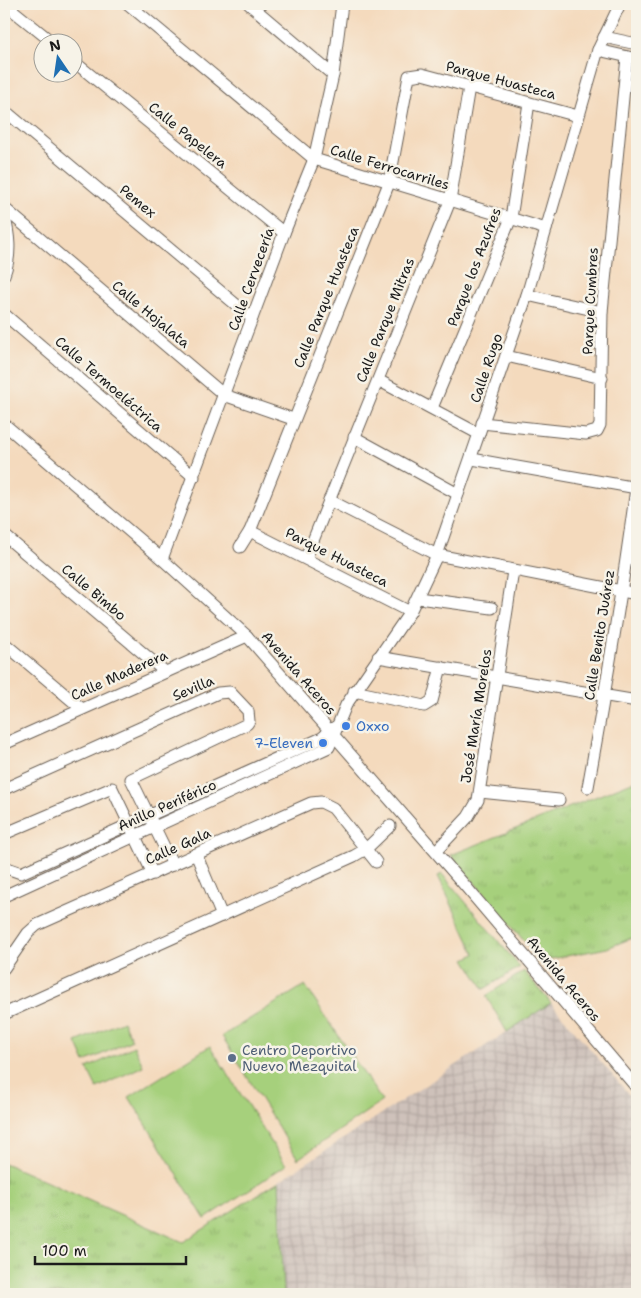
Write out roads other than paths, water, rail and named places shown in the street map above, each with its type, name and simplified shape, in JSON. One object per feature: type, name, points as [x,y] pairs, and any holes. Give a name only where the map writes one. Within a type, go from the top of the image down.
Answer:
[{"type":"street","points":[[4,4],[39,32]]},
{"type":"street","name":"Calle Ferrocarriles","points":[[128,4],[314,160],[546,230]]},
{"type":"street","points":[[249,4],[333,75]]},
{"type":"street","name":"Calle Cervecería","points":[[162,559],[284,233],[314,160],[333,75],[342,4]]},
{"type":"street","name":"Calle Rugo","points":[[335,730],[354,691],[410,612],[438,554],[527,294],[598,50],[620,4]]},
{"type":"street","points":[[604,37],[637,44]]},
{"type":"street","points":[[598,50],[632,58]]},
{"type":"street","name":"Parque Cumbres","points":[[481,429],[586,434],[597,431],[600,425],[602,312],[632,58]]},
{"type":"street","name":"Calle Papelera","points":[[82,68],[284,233]]},
{"type":"street","name":"Parque Huasteca","points":[[415,73],[578,116]]},
{"type":"street","name":"Calle Parque Huasteca","points":[[240,547],[250,531],[293,419],[389,183],[406,83],[409,76],[415,73]]},
{"type":"street","name":"Calle Parque Mitras","points":[[306,558],[450,201],[469,86]]},
{"type":"street","name":"Parque los Azufres","points":[[432,408],[511,218],[529,103]]},
{"type":"street","name":"Pemex","points":[[4,110],[252,318]]},
{"type":"street","name":"Calle Hojalata","points":[[4,208],[224,395],[293,419]]},
{"type":"street","points":[[4,213],[10,245],[4,275]]},
{"type":"street","points":[[527,294],[602,312]]},
{"type":"street","name":"Calle Termoeléctrica","points":[[4,314],[194,477]]},
{"type":"street","points":[[506,356],[602,378]]},
{"type":"street","points":[[378,380],[432,408],[481,429]]},
{"type":"street","name":"Avenida Aceros","points":[[4,424],[162,559],[247,636],[335,730],[637,1088]]},
{"type":"street","points":[[354,437],[458,494]]},
{"type":"street","points":[[472,459],[637,488]]},
{"type":"street","name":"Calle Benito Juárez","points":[[588,787],[610,647],[622,592],[637,488]]},
{"type":"street","points":[[329,500],[438,554],[513,571],[637,594]]},
{"type":"street","name":"Parque Huasteca","points":[[250,531],[410,612]]},
{"type":"street","name":"Calle Bimbo","points":[[4,536],[164,671]]},
{"type":"street","name":"José María Morelos","points":[[436,851],[468,817],[478,800],[513,571]]},
{"type":"street","points":[[418,598],[492,608]]},
{"type":"street","name":"Calle Maderera","points":[[4,744],[164,671],[247,636]]},
{"type":"street","points":[[7,650],[82,709]]},
{"type":"street","points":[[378,657],[637,701]]},
{"type":"street","points":[[354,691],[424,706],[432,701],[441,667]]},
{"type":"street","name":"Sevilla","points":[[4,789],[218,693],[230,692],[248,710],[250,721],[247,724],[131,779],[151,822]]},
{"type":"street","name":"Anillo Periférico","points":[[4,896],[335,730]]},
{"type":"street","name":"Anillo Periférico","points":[[151,822],[322,752],[329,747],[335,730]]},
{"type":"street","points":[[275,759],[280,770]]},
{"type":"street","points":[[4,834],[112,788],[153,874]]},
{"type":"street","points":[[480,792],[559,800]]},
{"type":"street","name":"Calle Gala","points":[[4,968],[28,933],[37,925],[307,805],[321,802],[333,808],[376,862]]},
{"type":"street","points":[[151,822],[172,865]]},
{"type":"street","points":[[4,1014],[222,916],[366,848],[390,826]]},
{"type":"street","name":"Anillo Periférico","points":[[21,873],[132,831]]},
{"type":"street","points":[[196,854],[222,916]]},
{"type":"street","points":[[4,867],[21,873],[25,885]]},
{"type":"place","name":"Oxxo","points":[[346,726]]},
{"type":"place","name":"7-Eleven","points":[[323,743]]},
{"type":"place","name":"Centro Deportivo Nuevo Mezquital","points":[[232,1058]]}]
